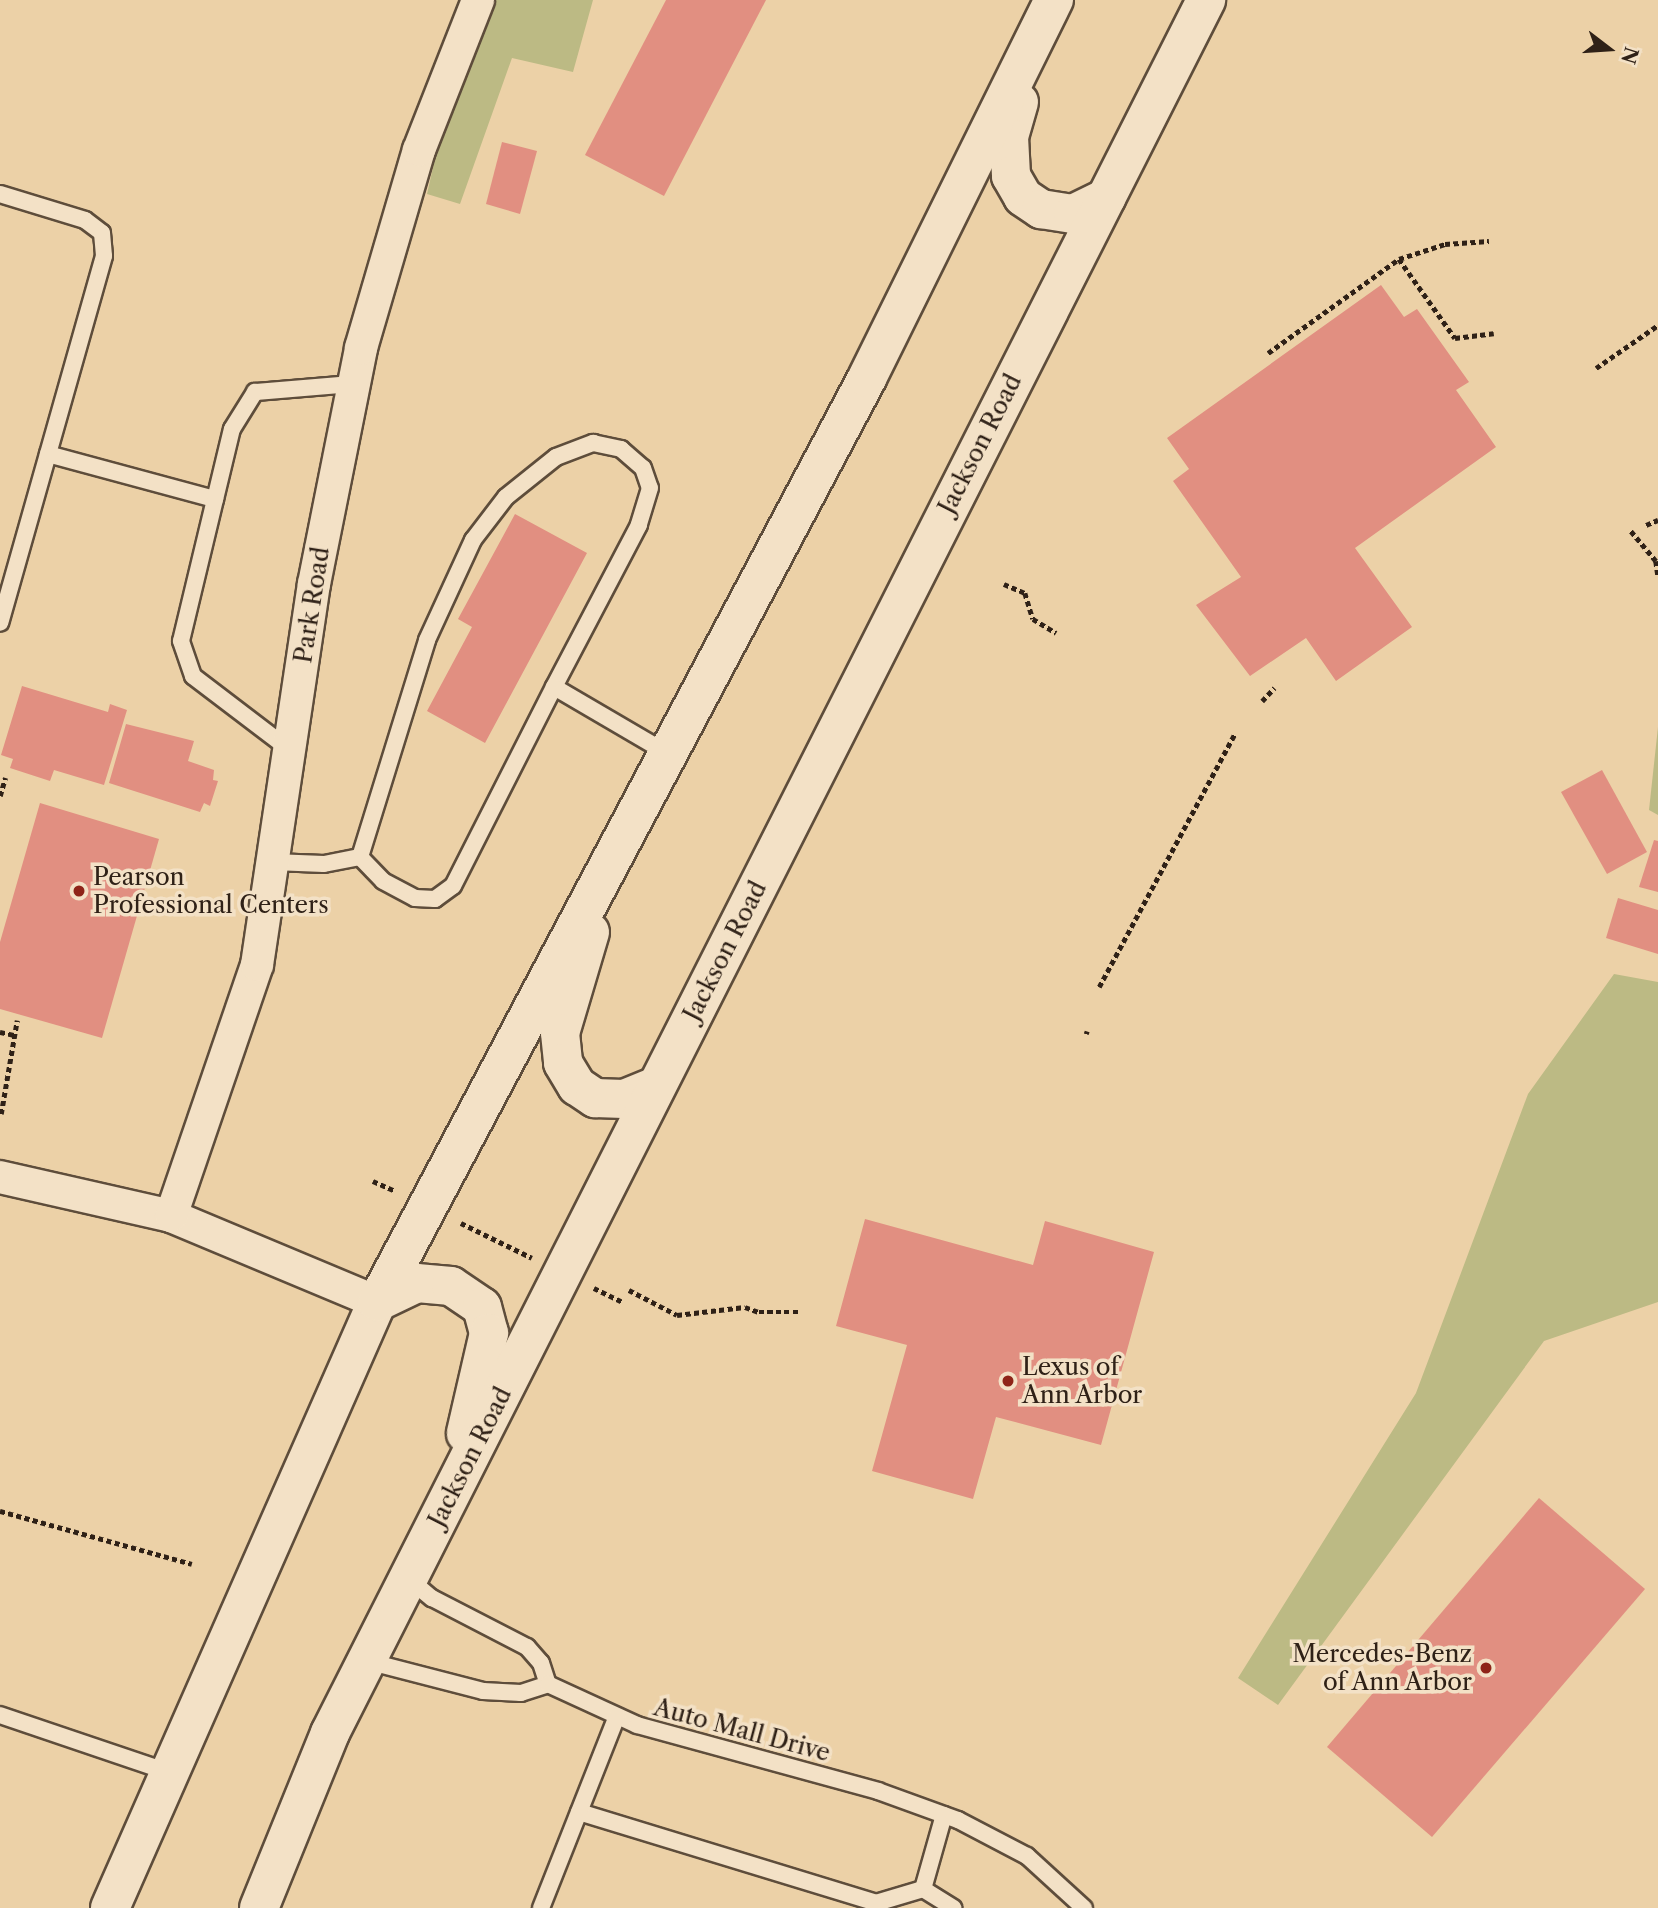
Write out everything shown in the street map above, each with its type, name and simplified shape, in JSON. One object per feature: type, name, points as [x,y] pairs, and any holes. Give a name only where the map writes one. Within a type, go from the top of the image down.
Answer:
[{"type":"main road","name":"Jackson Road","points":[[259,1908],[330,1733],[1206,0]]},
{"type":"main road","points":[[1047,15],[1009,137],[1011,176],[1023,197],[1041,209],[1073,214],[1106,198]]},
{"type":"main road","points":[[110,1908],[377,1303],[616,847],[867,378],[1047,15]]},
{"type":"main road","points":[[616,847],[560,1033],[563,1063],[577,1086],[595,1098],[624,1099],[657,1086]]},
{"type":"main road","points":[[377,1303],[417,1283],[452,1286],[482,1307],[489,1333],[453,1490]]},
{"type":"street","name":"Park Road","points":[[171,1216],[257,965],[314,584],[353,384],[419,150],[478,0]]},
{"type":"street","points":[[0,1177],[171,1216],[377,1303]]},
{"type":"lane","points":[[0,194],[85,220],[102,233],[104,256],[0,623]]},
{"type":"lane","points":[[290,750],[193,676],[181,641],[232,429],[256,392],[353,384]]},
{"type":"lane","points":[[593,443],[621,449],[643,468],[650,488],[639,525],[453,886],[435,900],[415,898],[383,881],[360,857],[427,640],[474,540],[506,497],[556,457],[593,443]]},
{"type":"lane","points":[[48,454],[215,499]]},
{"type":"lane","points":[[554,688],[667,753]]},
{"type":"lane","points":[[273,862],[324,864],[360,857]]},
{"type":"lane","points":[[367,1661],[483,1691],[521,1693],[548,1684],[541,1663],[527,1647],[432,1598],[409,1578]]},
{"type":"lane","name":"Auto Mall Drive","points":[[548,1684],[617,1716],[878,1791],[944,1815],[1027,1856],[1084,1908]]},
{"type":"lane","points":[[0,1715],[168,1772]]},
{"type":"lane","points":[[541,1908],[617,1716]]},
{"type":"lane","points":[[579,1812],[876,1903],[923,1889],[953,1908]]},
{"type":"lane","points":[[923,1889],[944,1815]]},
{"type":"path","points":[[1268,353],[1399,259],[1445,244],[1489,241]]},
{"type":"path","points":[[1399,259],[1455,338],[1493,333]]},
{"type":"path","points":[[1596,368],[1658,325]]},
{"type":"path","points":[[1646,525],[1658,520]]},
{"type":"path","points":[[1631,531],[1656,561],[1658,575]]},
{"type":"path","points":[[1004,584],[1025,593],[1033,619],[1056,633]]},
{"type":"path","points":[[1262,701],[1273,688]]},
{"type":"path","points":[[1099,988],[1235,733]]},
{"type":"path","points":[[0,796],[5,778]]},
{"type":"path","points":[[1,1114],[17,1020]]},
{"type":"path","points":[[0,1032],[14,1035]]},
{"type":"path","points":[[373,1181],[397,1192]]},
{"type":"path","points":[[457,1221],[537,1260]]},
{"type":"path","points":[[584,1283],[623,1302]]},
{"type":"path","points":[[629,1290],[677,1315],[745,1307],[758,1312],[800,1312]]},
{"type":"path","points":[[0,1511],[192,1564]]},
{"type":"shaded area","points":[[471,0],[593,0],[573,72],[512,58],[460,204],[427,194]]},
{"type":"shaded area","points":[[1658,727],[1658,815],[1649,810]]},
{"type":"shaded area","points":[[1614,974],[1658,982],[1658,1302],[1544,1341],[1278,1705],[1238,1678],[1416,1393],[1528,1094]]},
{"type":"building","points":[[666,0],[766,0],[664,196],[585,155]]},
{"type":"building","points":[[502,142],[537,151],[520,214],[486,204]]},
{"type":"building","points":[[1381,285],[1404,317],[1417,309],[1469,382],[1456,390],[1496,447],[1355,548],[1412,627],[1336,681],[1306,638],[1250,676],[1196,605],[1241,577],[1173,481],[1189,469],[1167,438]]},
{"type":"building","points":[[515,514],[587,553],[485,743],[427,711],[472,627],[458,619]]},
{"type":"building","points":[[22,686],[108,712],[110,704],[127,710],[104,785],[54,770],[50,781],[10,768],[13,759],[1,755]]},
{"type":"building","points":[[126,724],[194,741],[188,761],[214,770],[213,780],[218,781],[210,806],[204,803],[200,812],[109,783]]},
{"type":"building","points":[[1602,770],[1647,852],[1607,874],[1561,792]]},
{"type":"building","name":"Pearson Professional Centers","points":[[40,803],[159,839],[102,1038],[0,1009],[0,942]]},
{"type":"building","points":[[1654,840],[1658,841],[1658,892],[1639,887]]},
{"type":"building","points":[[1618,898],[1658,910],[1658,954],[1606,938]]},
{"type":"building","name":"Lexus of Ann Arbor","points":[[865,1219],[1033,1265],[1045,1221],[1154,1252],[1101,1445],[996,1417],[973,1499],[872,1471],[907,1345],[836,1326]]},
{"type":"building","name":"Mercedes-Benz of Ann Arbor","points":[[1539,1498],[1645,1589],[1432,1837],[1327,1747]]},
{"type":"place","name":"Pearson Professional Centers","points":[[79,891]]},
{"type":"place","name":"Lexus of Ann Arbor","points":[[1008,1381]]},
{"type":"place","name":"Mercedes-Benz of Ann Arbor","points":[[1486,1668]]}]
